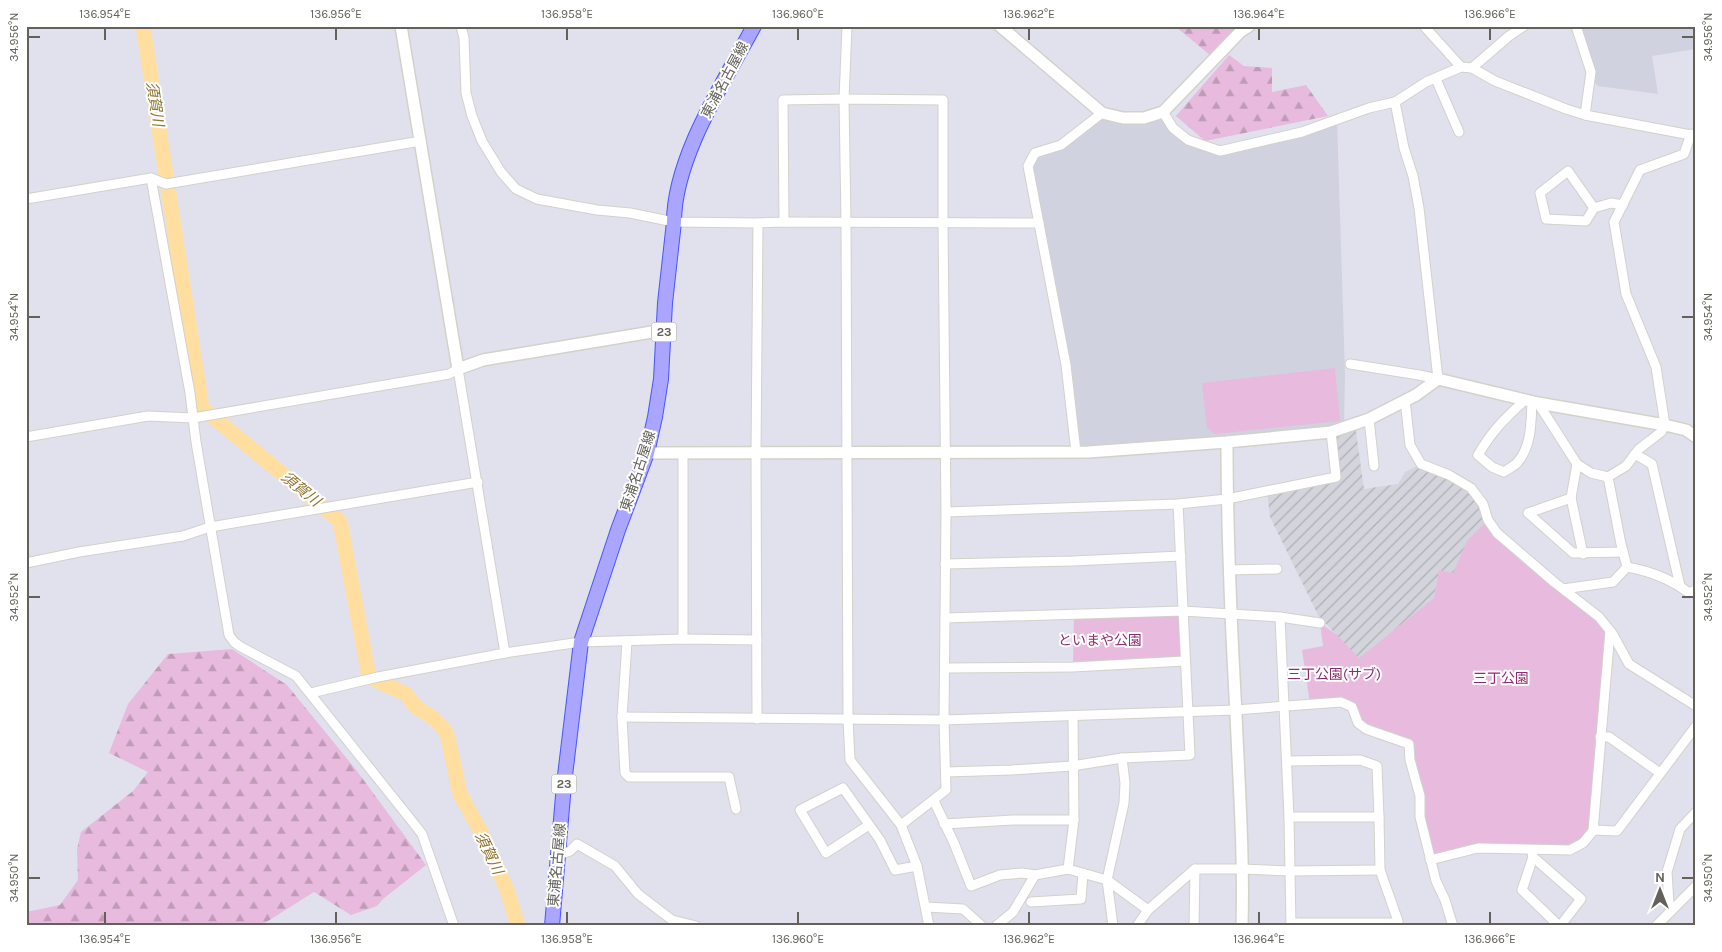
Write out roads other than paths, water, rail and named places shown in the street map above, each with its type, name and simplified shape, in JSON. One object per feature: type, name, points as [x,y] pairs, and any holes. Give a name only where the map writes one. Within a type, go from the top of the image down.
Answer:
[{"type":"main road","name":"東浦名古屋線","points":[[552,926],[564,784],[581,642],[618,530],[647,453],[655,417],[661,379],[665,303],[674,210],[682,173],[697,134],[754,26]]},
{"type":"street","points":[[401,26],[505,653]]},
{"type":"street","points":[[461,26],[464,38],[466,93],[472,116],[482,141],[501,172],[516,188],[536,199],[598,210],[630,213],[674,222],[758,224],[784,222],[1039,223]]},
{"type":"street","points":[[847,26],[844,99],[848,452],[848,719],[850,760],[901,826],[917,866],[929,926]]},
{"type":"street","points":[[1000,26],[1102,113],[1123,118],[1144,118],[1163,112],[1241,31],[1249,26]]},
{"type":"street","points":[[1424,26],[1461,67]]},
{"type":"street","points":[[1472,68],[1509,36],[1524,26]]},
{"type":"street","points":[[1576,26],[1591,72],[1585,115]]},
{"type":"street","points":[[1163,112],[1172,128],[1188,140],[1220,151],[1302,132],[1369,108],[1395,102],[1426,82],[1461,67],[1472,68],[1495,81],[1566,110],[1693,135],[1684,154],[1640,170],[1614,222],[1626,294],[1656,367],[1665,425],[1661,432],[1640,449],[1626,466],[1608,477],[1591,473],[1577,464],[1532,401]]},
{"type":"street","points":[[1436,79],[1459,132]]},
{"type":"street","points":[[784,222],[783,100],[944,100],[943,224],[946,512],[944,720],[946,790],[901,826]]},
{"type":"street","points":[[1395,102],[1419,208],[1438,380]]},
{"type":"street","points":[[1076,452],[1066,365],[1028,166],[1036,153],[1061,144],[1102,113]]},
{"type":"street","points":[[26,199],[151,178],[166,184],[421,141]]},
{"type":"street","points":[[1594,208],[1568,171],[1540,193],[1546,219],[1586,221],[1594,208],[1611,203],[1623,205]]},
{"type":"street","points":[[151,178],[168,264],[229,635],[241,647],[296,676],[422,834],[454,926]]},
{"type":"street","points":[[757,719],[756,453],[758,224]]},
{"type":"street","points":[[26,437],[148,416],[193,418],[449,374],[458,368],[483,360],[664,330]]},
{"type":"street","points":[[1350,364],[1419,375],[1532,401],[1665,425],[1686,430],[1696,437]]},
{"type":"street","points":[[647,453],[1076,452],[1227,442],[1331,432],[1369,419],[1416,395],[1438,380]]},
{"type":"street","points":[[1405,400],[1410,445],[1421,464],[1449,475],[1471,488],[1483,504],[1488,520],[1497,532],[1562,589],[1598,617],[1610,631],[1628,664],[1696,706]]},
{"type":"street","points":[[1532,401],[1531,433],[1517,463],[1504,472],[1492,466],[1478,455],[1500,423],[1532,401]]},
{"type":"street","points":[[1369,419],[1374,466]]},
{"type":"street","points":[[946,512],[1178,504],[1227,499],[1336,477],[1331,432]]},
{"type":"street","points":[[1227,442],[1231,614],[1243,869],[1242,926]]},
{"type":"street","points":[[683,639],[684,454]]},
{"type":"street","points":[[1636,454],[1652,464],[1680,586]]},
{"type":"street","points":[[1577,464],[1571,498],[1583,554]]},
{"type":"street","points":[[1608,477],[1627,567]]},
{"type":"street","points":[[26,563],[79,552],[183,536],[210,527],[478,482]]},
{"type":"street","points":[[1571,498],[1528,513],[1573,553],[1623,552]]},
{"type":"street","points":[[946,772],[1072,766],[1122,758],[1190,755],[1178,504]]},
{"type":"street","points":[[945,564],[1181,556]]},
{"type":"street","points":[[1562,589],[1613,582],[1627,567]]},
{"type":"street","points":[[1627,567],[1646,571],[1680,586],[1689,593],[1696,590]]},
{"type":"street","points":[[1230,570],[1278,569]]},
{"type":"street","points":[[945,618],[1183,611],[1280,617],[1320,623]]},
{"type":"street","points":[[1280,617],[1287,761],[1291,924],[1354,925],[1394,923],[1398,921],[1380,870],[1377,766],[1360,760],[1287,761]]},
{"type":"street","points":[[1430,860],[1478,848],[1532,853],[1570,850],[1583,843],[1593,830],[1610,631]]},
{"type":"street","points":[[311,693],[378,677],[505,653],[581,642],[683,639],[756,640]]},
{"type":"street","points":[[626,642],[622,717],[625,773],[629,777],[729,777],[736,809]]},
{"type":"street","points":[[945,668],[1073,666],[1185,661]]},
{"type":"street","points":[[622,717],[944,720],[1236,710],[1341,702],[1352,707],[1358,723],[1366,729],[1408,744],[1410,760],[1420,796],[1420,817],[1430,860],[1453,926]]},
{"type":"street","points":[[1068,868],[1074,820],[1073,716]]},
{"type":"street","points":[[1593,830],[1617,831],[1696,726]]},
{"type":"street","points":[[1600,737],[1609,737],[1660,773]]},
{"type":"street","points":[[1113,926],[1107,880],[1124,803],[1125,783],[1122,758]]},
{"type":"street","points":[[869,825],[826,853],[800,810],[843,788],[880,840],[895,870],[917,866]]},
{"type":"street","points":[[934,801],[954,843],[971,886],[1000,875],[1035,874],[1068,868],[1107,880],[1148,910]]},
{"type":"street","points":[[1671,911],[1667,872],[1680,829],[1696,812]]},
{"type":"street","points":[[1289,817],[1379,816]]},
{"type":"street","points":[[944,824],[1013,820],[1074,820]]},
{"type":"street","points":[[559,855],[570,851],[577,844],[615,866],[638,894],[672,920],[696,926]]},
{"type":"street","points":[[1532,853],[1580,898],[1559,926],[1522,890],[1532,853]]},
{"type":"street","points":[[1137,926],[1148,910],[1195,870],[1243,869],[1290,872],[1380,870]]},
{"type":"street","points":[[1194,926],[1195,870]]},
{"type":"street","points":[[1031,902],[1081,900],[1083,873]]},
{"type":"street","points":[[996,926],[1013,912],[1035,874]]},
{"type":"street","points":[[1656,926],[1696,886]]},
{"type":"street","points":[[926,907],[963,909],[982,926]]},
{"type":"waterway","name":"須賀川","points":[[143,26],[202,408],[340,521],[369,677],[406,694],[416,707],[433,718],[444,729],[448,738],[460,794],[482,834],[507,890],[518,926]]},
{"type":"park label","name":"といまや公園","points":[[1100,640]]},
{"type":"park label","name":"三丁公園(サブ)","points":[[1334,674]]},
{"type":"park label","name":"三丁公園","points":[[1501,678]]}]
